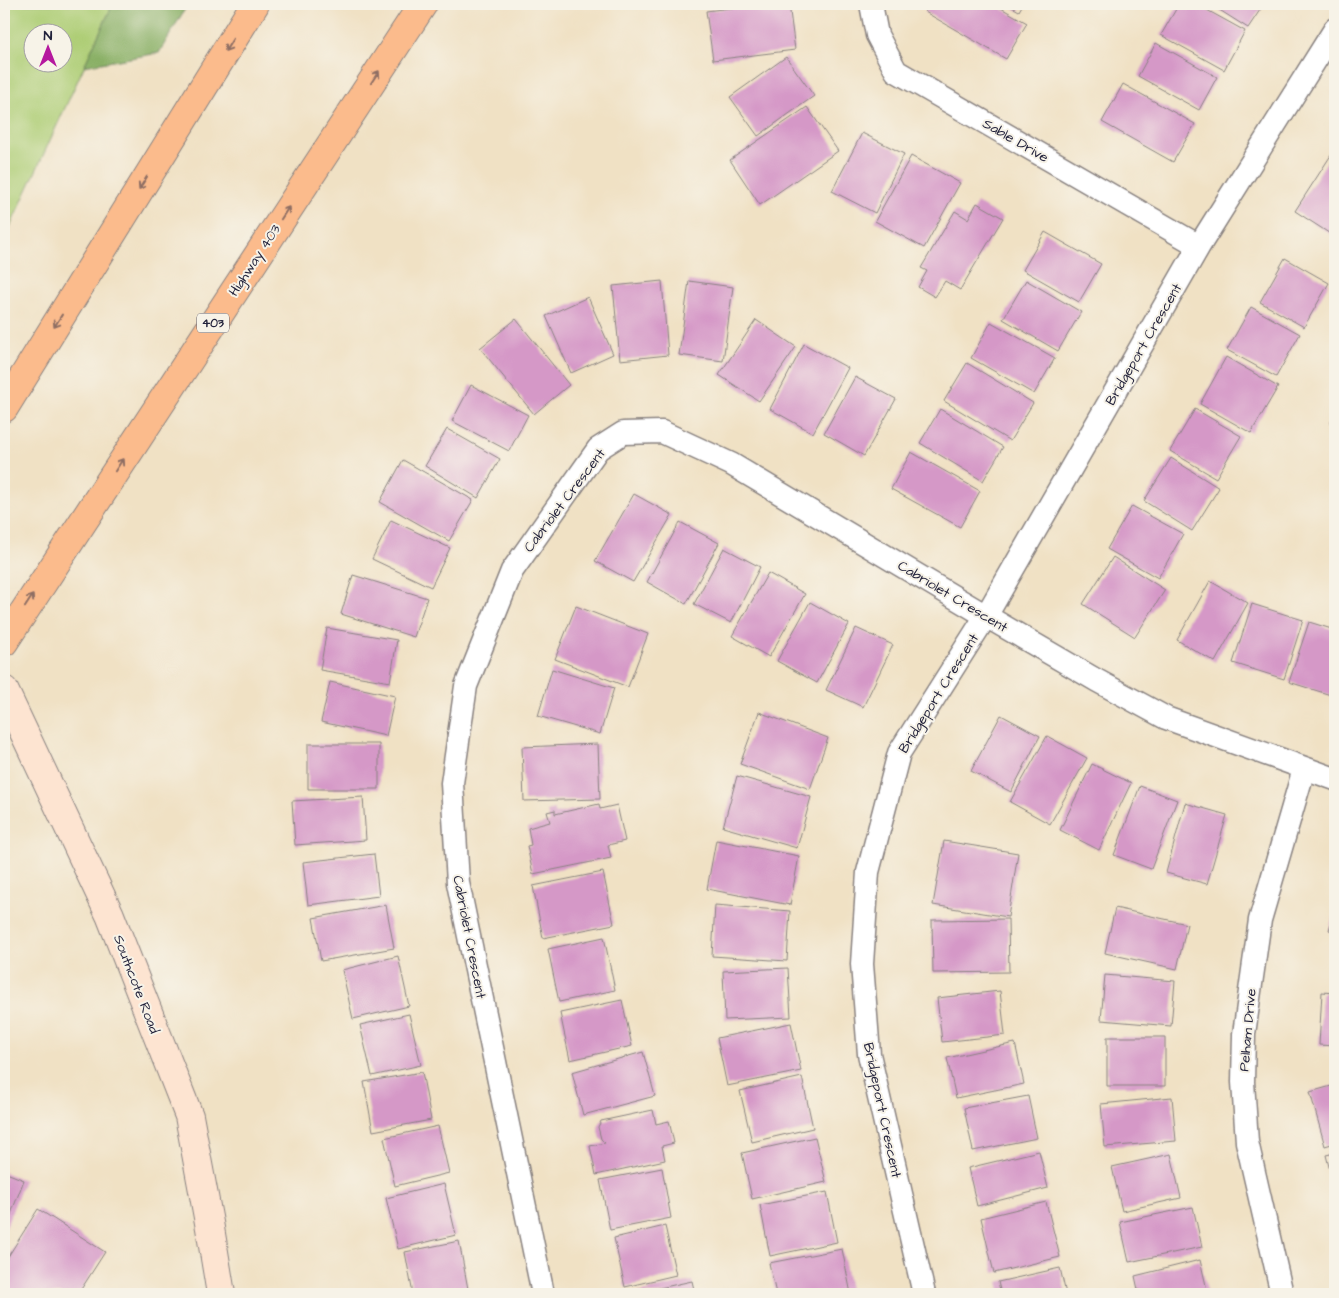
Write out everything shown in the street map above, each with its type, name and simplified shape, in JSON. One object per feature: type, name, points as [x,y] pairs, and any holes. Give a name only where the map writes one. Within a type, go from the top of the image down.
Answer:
[{"type":"highway","points":[[4,408],[255,4]]},
{"type":"highway","name":"Highway 403","points":[[4,642],[423,4]]},
{"type":"main road","name":"Southcote Road","points":[[4,690],[110,915],[189,1116],[221,1294]]},
{"type":"street","name":"Sable Drive","points":[[870,4],[877,35],[896,71],[1199,246]]},
{"type":"street","name":"Bridgeport Crescent","points":[[924,1294],[868,1054],[862,964],[868,872],[899,753],[986,616],[1199,246],[1329,56],[1335,29]]},
{"type":"street","name":"Cabriolet Crescent","points":[[543,1294],[458,883],[452,783],[466,686],[512,571],[598,449],[623,433],[662,432],[732,464],[986,616],[1166,718],[1335,779]]},
{"type":"street","name":"Pelham Drive","points":[[1282,1294],[1247,1142],[1243,1082],[1244,1034],[1260,920],[1304,769]]},
{"type":"green space","points":[[4,4],[113,4],[4,240]]},
{"type":"green space","points":[[113,4],[188,4],[159,53],[84,66]]},
{"type":"building","points":[[763,4],[789,4],[795,50],[713,60],[706,11]]},
{"type":"building","points":[[930,4],[994,4],[1027,23],[1006,59],[925,12]]},
{"type":"building","points":[[1007,4],[1023,4],[1019,11]]},
{"type":"building","points":[[1179,4],[1196,4],[1245,31],[1224,70],[1161,35]]},
{"type":"building","points":[[1210,4],[1264,4],[1248,28]]},
{"type":"building","points":[[1156,43],[1217,77],[1199,110],[1138,76]]},
{"type":"building","points":[[786,57],[814,96],[758,136],[730,97]]},
{"type":"building","points":[[1123,84],[1195,124],[1173,162],[1102,122]]},
{"type":"building","points":[[807,107],[838,151],[760,205],[730,160]]},
{"type":"building","points":[[862,133],[904,154],[875,213],[832,191]]},
{"type":"building","points":[[1335,149],[1335,237],[1295,211]]},
{"type":"building","points":[[911,156],[960,183],[924,248],[875,221]]},
{"type":"building","points":[[977,203],[1003,218],[960,290],[945,281],[935,297],[918,287],[927,271],[921,268],[955,211],[968,219]]},
{"type":"building","points":[[1045,232],[1101,264],[1079,302],[1023,270]]},
{"type":"building","points":[[1285,258],[1329,283],[1304,327],[1260,302]]},
{"type":"building","points":[[1026,280],[1081,312],[1058,351],[1003,319]]},
{"type":"building","points":[[662,281],[668,355],[620,360],[613,286]]},
{"type":"building","points":[[689,281],[733,287],[723,361],[679,355]]},
{"type":"building","points":[[588,297],[613,354],[571,373],[546,316]]},
{"type":"building","points":[[1251,307],[1300,334],[1276,377],[1227,350]]},
{"type":"building","points":[[516,319],[569,385],[534,414],[480,348]]},
{"type":"building","points":[[756,320],[796,347],[759,401],[719,375]]},
{"type":"building","points":[[991,322],[1055,358],[1034,394],[971,358]]},
{"type":"building","points":[[804,344],[848,368],[813,433],[770,409]]},
{"type":"building","points":[[1226,357],[1278,387],[1251,433],[1200,404]]},
{"type":"building","points":[[967,363],[1033,403],[1010,441],[944,401]]},
{"type":"building","points":[[855,377],[896,399],[864,456],[824,433]]},
{"type":"building","points":[[471,385],[528,415],[509,451],[452,421]]},
{"type":"building","points":[[940,409],[1003,447],[983,481],[920,443]]},
{"type":"building","points":[[1195,409],[1241,436],[1216,478],[1170,451]]},
{"type":"building","points":[[1331,421],[1335,421],[1335,473],[1333,473]]},
{"type":"building","points":[[447,429],[500,459],[478,498],[425,466]]},
{"type":"building","points":[[911,452],[980,491],[960,527],[891,489]]},
{"type":"building","points":[[1171,458],[1219,488],[1192,531],[1144,501]]},
{"type":"building","points":[[403,460],[473,500],[449,541],[380,502]]},
{"type":"building","points":[[634,494],[672,515],[633,582],[595,561]]},
{"type":"building","points":[[1132,506],[1183,534],[1158,578],[1107,549]]},
{"type":"building","points":[[391,520],[450,548],[431,587],[372,559]]},
{"type":"building","points":[[680,522],[719,543],[686,604],[647,582]]},
{"type":"building","points":[[724,548],[760,567],[731,623],[694,604]]},
{"type":"building","points":[[1113,557],[1165,590],[1135,637],[1083,604]]},
{"type":"building","points":[[768,573],[805,594],[769,657],[732,636]]},
{"type":"building","points":[[353,575],[427,598],[414,637],[341,614]]},
{"type":"building","points":[[1210,581],[1248,603],[1215,662],[1177,640]]},
{"type":"building","points":[[810,602],[849,624],[817,683],[777,661]]},
{"type":"building","points":[[1252,604],[1303,620],[1284,679],[1233,663]]},
{"type":"building","points":[[576,606],[648,634],[628,687],[555,659]]},
{"type":"building","points":[[1309,622],[1335,630],[1334,696],[1289,682]]},
{"type":"building","points":[[327,628],[397,640],[390,682],[320,670]]},
{"type":"building","points":[[856,628],[893,645],[863,707],[826,690]]},
{"type":"building","points":[[552,669],[614,688],[600,734],[538,716]]},
{"type":"building","points":[[330,682],[395,696],[386,736],[321,722]]},
{"type":"building","points":[[759,712],[828,738],[810,789],[740,764]]},
{"type":"building","points":[[1001,715],[1040,736],[1011,792],[971,771]]},
{"type":"building","points":[[1047,736],[1087,758],[1050,824],[1010,802]]},
{"type":"building","points":[[308,744],[379,744],[379,789],[308,789]]},
{"type":"building","points":[[598,744],[600,799],[524,801],[522,747]]},
{"type":"building","points":[[1092,764],[1131,783],[1099,850],[1060,830]]},
{"type":"building","points":[[737,776],[811,797],[797,848],[723,827]]},
{"type":"building","points":[[1140,786],[1177,800],[1151,869],[1114,855]]},
{"type":"building","points":[[363,797],[366,840],[295,845],[292,801]]},
{"type":"building","points":[[1185,803],[1227,815],[1207,884],[1166,873]]},
{"type":"building","points":[[599,804],[600,809],[617,805],[625,841],[608,845],[611,858],[533,874],[527,846],[531,845],[528,828],[550,822],[547,812],[555,810],[555,814]]},
{"type":"building","points":[[716,840],[799,856],[790,905],[707,889]]},
{"type":"building","points":[[944,841],[1018,853],[1008,917],[933,905]]},
{"type":"building","points":[[374,854],[379,896],[308,905],[303,862]]},
{"type":"building","points":[[603,872],[614,924],[543,938],[533,886]]},
{"type":"building","points":[[386,905],[394,948],[321,961],[313,918]]},
{"type":"building","points":[[715,905],[790,911],[787,961],[712,956]]},
{"type":"building","points":[[1115,908],[1187,924],[1177,969],[1105,953]]},
{"type":"building","points":[[1335,910],[1335,932],[1329,930]]},
{"type":"building","points":[[1008,919],[1009,972],[933,973],[932,920]]},
{"type":"building","points":[[604,937],[615,990],[559,1002],[548,949]]},
{"type":"building","points":[[398,956],[409,1006],[353,1019],[342,970]]},
{"type":"building","points":[[788,968],[791,1017],[725,1020],[723,971]]},
{"type":"building","points":[[1105,975],[1175,981],[1171,1026],[1101,1020]]},
{"type":"building","points":[[1000,991],[1005,1035],[942,1042],[937,998]]},
{"type":"building","points":[[1322,992],[1335,993],[1335,1046],[1319,1045]]},
{"type":"building","points":[[622,1000],[632,1046],[570,1060],[560,1013]]},
{"type":"building","points":[[409,1014],[421,1065],[372,1076],[360,1025]]},
{"type":"building","points":[[791,1023],[801,1071],[727,1086],[717,1038]]},
{"type":"building","points":[[1107,1037],[1165,1037],[1165,1086],[1107,1086]]},
{"type":"building","points":[[1015,1043],[1024,1084],[956,1098],[947,1058]]},
{"type":"building","points":[[643,1052],[655,1096],[583,1115],[572,1072]]},
{"type":"building","points":[[422,1072],[431,1120],[373,1131],[364,1082]]},
{"type":"building","points":[[802,1077],[813,1128],[752,1142],[740,1091]]},
{"type":"building","points":[[1335,1085],[1335,1143],[1325,1146],[1310,1092]]},
{"type":"building","points":[[1028,1096],[1037,1138],[973,1151],[964,1108]]},
{"type":"building","points":[[1172,1097],[1176,1141],[1105,1147],[1101,1104]]},
{"type":"building","points":[[653,1110],[656,1124],[669,1121],[674,1143],[662,1146],[665,1160],[596,1175],[590,1146],[605,1143],[601,1139],[598,1127],[601,1121]]},
{"type":"building","points":[[438,1126],[449,1173],[395,1186],[384,1138]]},
{"type":"building","points":[[815,1137],[826,1182],[752,1199],[742,1153]]},
{"type":"building","points":[[1039,1151],[1048,1188],[977,1206],[968,1168]]},
{"type":"building","points":[[1335,1153],[1335,1190],[1326,1155]]},
{"type":"building","points":[[1171,1154],[1181,1198],[1122,1211],[1112,1167]]},
{"type":"building","points":[[662,1168],[671,1218],[610,1230],[600,1180]]},
{"type":"building","points":[[4,1172],[24,1180],[4,1232]]},
{"type":"building","points":[[444,1184],[456,1235],[398,1249],[386,1198]]},
{"type":"building","points":[[827,1192],[837,1242],[770,1256],[760,1205]]},
{"type":"building","points":[[1046,1202],[1060,1257],[994,1273],[981,1218]]},
{"type":"building","points":[[1193,1207],[1202,1247],[1129,1262],[1120,1222]]},
{"type":"building","points":[[38,1209],[105,1252],[78,1294],[9,1294],[4,1291],[4,1263]]},
{"type":"building","points":[[665,1226],[676,1275],[625,1287],[614,1238]]},
{"type":"building","points":[[459,1241],[468,1289],[438,1294],[413,1294],[405,1252]]},
{"type":"building","points":[[842,1249],[851,1294],[776,1294],[769,1263]]},
{"type":"building","points":[[1200,1260],[1208,1294],[1139,1294],[1135,1276]]},
{"type":"building","points":[[1060,1268],[1066,1294],[1001,1294],[998,1282]]},
{"type":"building","points":[[692,1281],[695,1294],[637,1294],[637,1293]]}]
